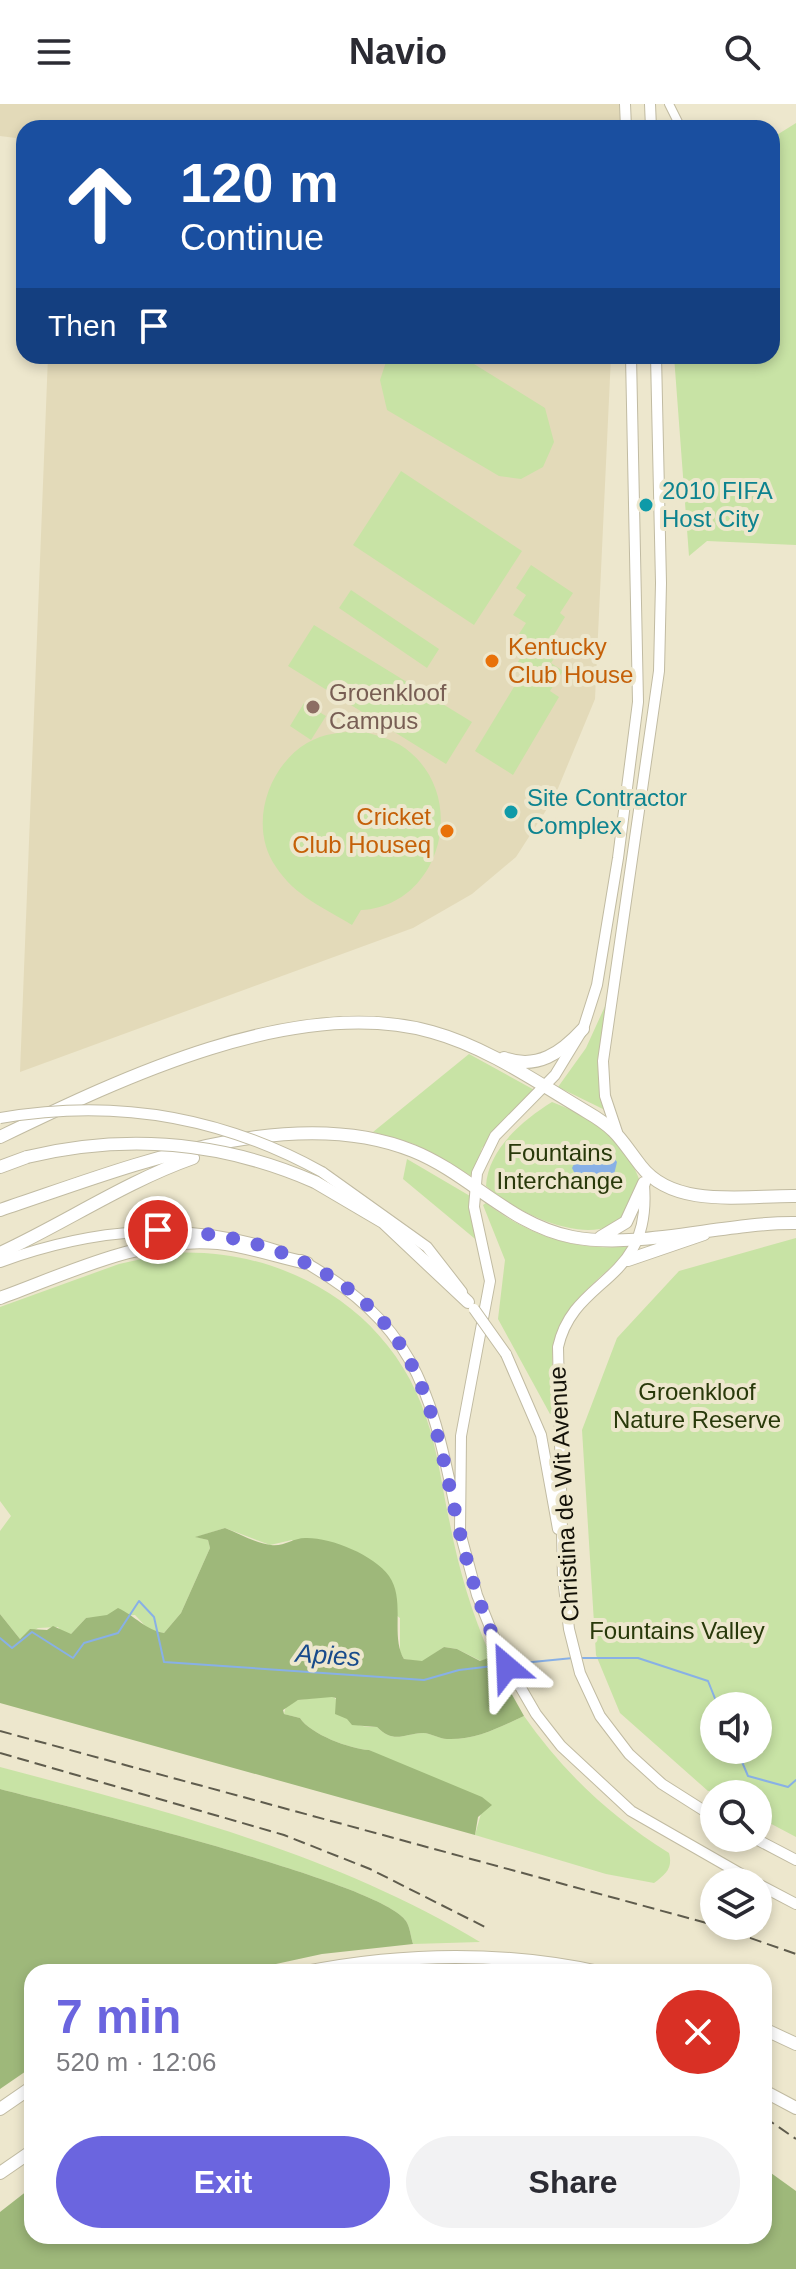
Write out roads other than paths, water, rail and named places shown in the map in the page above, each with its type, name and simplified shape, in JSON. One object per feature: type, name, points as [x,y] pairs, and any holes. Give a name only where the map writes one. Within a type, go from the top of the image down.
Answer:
[{"type":"highway","points":[[0,1137],[144,1072],[208,1050],[281,1032],[348,1024],[399,1025],[433,1032],[520,1062],[538,1061],[558,1054],[583,1029]]},
{"type":"highway","points":[[482,1051],[617,1132],[642,1168],[667,1185],[691,1194],[796,1196]]},
{"type":"highway","points":[[0,1210],[163,1157],[234,1143],[317,1132],[370,1137],[417,1152],[532,1225],[593,1240],[796,1223]]},
{"type":"highway","points":[[0,1167],[68,1147],[117,1142],[192,1145],[319,1177],[383,1222],[471,1305]]},
{"type":"highway","points":[[0,1253],[134,1183],[234,1143]]},
{"type":"highway","points":[[593,1240],[626,1222],[644,1183]]},
{"type":"highway","points":[[628,1260],[722,1227]]},
{"type":"highway","points":[[0,1298],[132,1250],[156,1246],[215,1243],[307,1263]]},
{"type":"highway","points":[[363,1964],[454,1957],[513,1958],[550,1964]]},
{"type":"highway","points":[[772,2033],[796,2044]]},
{"type":"highway","points":[[0,2109],[24,2092]]},
{"type":"highway","points":[[772,2095],[796,2108]]},
{"type":"highway","points":[[0,2173],[24,2156]]},
{"type":"main road","points":[[460,1532],[461,1436],[490,1281],[474,1207],[474,1186],[488,1146],[545,1087],[583,1029],[604,950],[638,702],[631,364]]},
{"type":"main road","points":[[617,1132],[605,1096],[603,1061],[655,706],[661,638],[656,364]]},
{"type":"main road","points":[[0,1118],[76,1110],[129,1110],[174,1116],[246,1136],[319,1177]]},
{"type":"main road","points":[[642,1168],[644,1183]]},
{"type":"main road","name":"Christina de Wit Avenue","points":[[644,1183],[645,1212],[628,1260],[568,1321],[560,1337],[556,1366],[562,1551],[569,1629],[580,1673],[600,1716],[629,1754],[662,1784],[700,1808]]},
{"type":"main road","points":[[0,1262],[87,1236],[158,1230],[235,1238],[307,1263],[364,1302],[410,1356],[436,1424],[477,1595],[515,1681],[561,1746],[631,1811],[730,1868]]},
{"type":"main road","points":[[471,1305],[506,1354],[541,1435],[562,1551]]},
{"type":"main road","points":[[772,1847],[796,1860]]},
{"type":"main road","points":[[772,1891],[796,1904]]},
{"type":"water","points":[[591,1145],[609,1151],[617,1162],[612,1183],[600,1187],[578,1180],[572,1168],[581,1150]]},
{"type":"waterway","name":"Apies","points":[[0,1638],[12,1648],[32,1632],[73,1658],[84,1643],[118,1633],[139,1601],[154,1617],[164,1662],[424,1680],[459,1670],[502,1665]]},
{"type":"waterway","name":"Apies","points":[[512,1664],[573,1658]]},
{"type":"waterway","name":"Apies","points":[[580,1658],[638,1658],[708,1681],[712,1692]]},
{"type":"waterway","name":"Apies","points":[[743,1764],[748,1776],[788,1787],[796,1780]]},
{"type":"railway","points":[[0,1731],[700,1921]]},
{"type":"railway","points":[[0,1753],[284,1835],[370,1869],[487,1928]]},
{"type":"railway","points":[[756,1940],[796,1954]]},
{"type":"railway","points":[[772,2122],[796,2139]]},
{"type":"place","name":"2010 FIFA Host City","points":[[646,505]]},
{"type":"place","name":"Kentucky Club House","points":[[492,661]]},
{"type":"place","name":"Groenkloof Campus","points":[[313,707]]},
{"type":"place","name":"Site Contractor Complex","points":[[511,812]]},
{"type":"place","name":"Cricket Club Houseq","points":[[447,831]]},
{"type":"park label","name":"Fountains Interchange","points":[[560,1167]]},
{"type":"park label","name":"Groenkloof Nature Reserve","points":[[697,1406]]},
{"type":"park label","name":"Fountains Valley","points":[[677,1631]]}]
